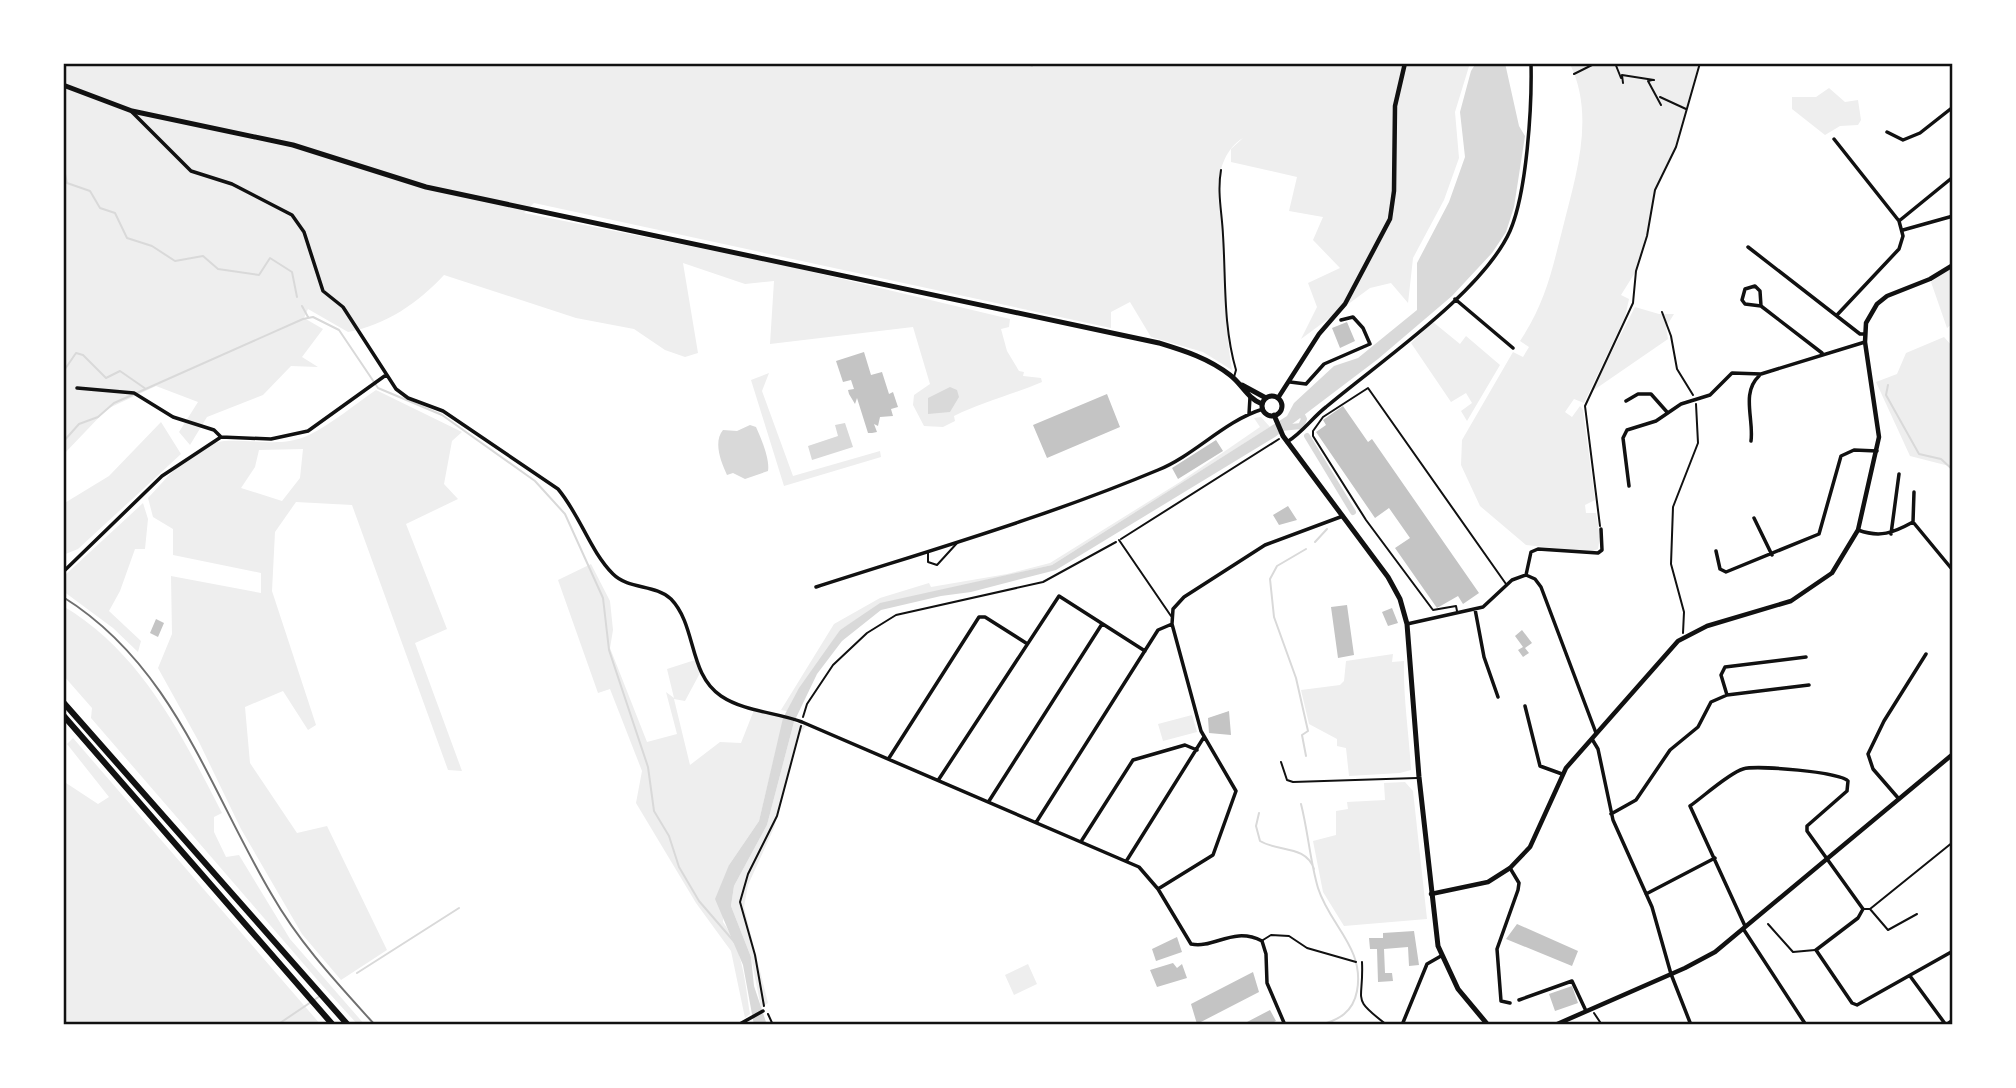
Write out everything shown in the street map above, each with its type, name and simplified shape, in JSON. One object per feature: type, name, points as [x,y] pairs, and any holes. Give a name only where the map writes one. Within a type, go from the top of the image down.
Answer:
[{"type":"highway","points":[[63,702],[347,1023]]},
{"type":"highway","points":[[63,715],[333,1025]]},
{"type":"main road","points":[[63,85],[132,111],[293,145],[426,187],[1152,342],[1196,354],[1234,377],[1264,403],[1266,414],[1275,418],[1282,439],[1388,577],[1400,599],[1406,624],[1419,778],[1441,956],[1458,989],[1488,1025]]},
{"type":"main road","points":[[1240,383],[1250,397],[1264,403],[1278,398],[1282,406],[1275,418]]},
{"type":"street","points":[[1278,398],[1319,334],[1345,304],[1390,219],[1394,191],[1395,106],[1405,63]]},
{"type":"street","points":[[1282,439],[1305,430],[1325,407],[1455,299],[1492,260],[1510,231],[1533,107],[1531,63]]},
{"type":"street","points":[[1887,132],[1903,140],[1912,137],[1953,107]]},
{"type":"street","points":[[132,111],[191,171],[232,184],[292,215],[304,232],[323,291],[343,307],[396,389],[408,398],[443,411],[558,489],[571,504],[613,574],[624,582],[657,591],[677,607],[702,673],[711,688],[732,702],[801,720],[1139,866],[1158,889],[1191,944],[1235,935],[1262,941],[1270,994],[1285,1025]]},
{"type":"street","points":[[1834,139],[1899,221],[1903,230],[1899,248],[1893,257],[1837,315]]},
{"type":"street","points":[[1899,221],[1953,177]]},
{"type":"street","points":[[1903,230],[1953,216]]},
{"type":"street","points":[[1748,247],[1865,334]]},
{"type":"street","points":[[1432,894],[1488,882],[1510,867],[1530,848],[1562,774],[1683,637],[1707,626],[1770,609],[1803,596],[1832,573],[1858,530],[1877,451],[1879,424],[1865,342],[1871,314],[1887,296],[1930,279],[1953,264]]},
{"type":"street","points":[[1761,306],[1760,291],[1755,286],[1745,289],[1741,300],[1745,304],[1761,306],[1822,354]]},
{"type":"street","points":[[1455,299],[1513,348]]},
{"type":"street","points":[[1290,382],[1306,384],[1324,364],[1370,344],[1363,328],[1353,317],[1341,320]]},
{"type":"street","points":[[1629,486],[1623,438],[1627,430],[1646,425],[1667,412],[1717,390],[1732,373],[1760,374],[1865,342]]},
{"type":"street","points":[[1751,441],[1749,398],[1754,381],[1760,374]]},
{"type":"street","points":[[63,572],[162,476],[221,437],[271,439],[308,431],[386,375]]},
{"type":"street","points":[[77,388],[134,393],[173,417],[214,430],[221,437]]},
{"type":"street","points":[[1626,401],[1638,394],[1651,394],[1667,412]]},
{"type":"street","points":[[1249,414],[1250,397]]},
{"type":"street","points":[[816,587],[1067,508],[1164,468],[1264,403]]},
{"type":"street","points":[[1716,551],[1720,569],[1727,572],[1814,539],[1823,525],[1841,456],[1854,450],[1877,451]]},
{"type":"street","points":[[1891,534],[1899,474]]},
{"type":"street","points":[[1914,492],[1913,522],[1951,568],[1953,567]]},
{"type":"street","points":[[1158,889],[1213,855],[1235,796],[1234,786],[1204,737],[1171,616],[1184,597],[1265,545],[1343,516]]},
{"type":"street","points":[[1754,518],[1772,555]]},
{"type":"street","points":[[1858,530],[1871,534],[1891,534],[1913,522]]},
{"type":"street","points":[[1406,624],[1475,609],[1490,602],[1507,585],[1526,575],[1531,552],[1538,549],[1598,553],[1602,550],[1601,529]]},
{"type":"street","points":[[1526,575],[1535,579],[1541,587],[1597,734]]},
{"type":"street","points":[[939,779],[1059,596],[1145,651]]},
{"type":"street","points":[[1475,609],[1484,657],[1498,697]]},
{"type":"street","points":[[889,758],[979,617],[985,617],[1026,643]]},
{"type":"street","points":[[989,801],[1102,624]]},
{"type":"street","points":[[1037,821],[1158,630],[1172,624]]},
{"type":"street","points":[[1899,799],[1873,769],[1868,754],[1884,721],[1926,654]]},
{"type":"street","points":[[1727,695],[1721,675],[1725,667],[1806,657]]},
{"type":"street","points":[[1611,814],[1636,800],[1670,750],[1693,733],[1711,702],[1727,695],[1809,685]]},
{"type":"street","points":[[1525,706],[1540,766],[1562,774]]},
{"type":"street","points":[[1127,860],[1204,737]]},
{"type":"street","points":[[1592,739],[1598,749],[1611,814],[1659,927],[1671,974],[1691,1025]]},
{"type":"street","points":[[1082,840],[1133,760],[1185,745],[1197,750]]},
{"type":"street","points":[[1555,1025],[1700,961],[1745,929],[1953,754]]},
{"type":"street","points":[[1805,1025],[1745,929],[1690,806],[1741,769],[1769,768],[1846,777],[1847,791],[1807,826],[1807,831],[1863,909],[1858,918],[1816,950],[1852,1003],[1857,1005],[1953,951]]},
{"type":"street","points":[[1646,894],[1715,858]]},
{"type":"street","points":[[1510,867],[1519,883],[1518,890],[1495,959],[1501,1000],[1503,1004],[1510,1003]]},
{"type":"street","points":[[1402,1025],[1427,964],[1441,956]]},
{"type":"street","points":[[1910,976],[1947,1025],[1953,1020]]},
{"type":"street","points":[[1519,1000],[1572,981],[1586,1012]]},
{"type":"street","points":[[738,1025],[763,1011]]},
{"type":"lane","points":[[1221,170],[1218,190],[1223,224],[1225,325],[1236,370],[1234,377]]},
{"type":"lane","points":[[1457,613],[1456,606],[1433,610],[1415,589],[1366,520],[1313,436],[1313,431],[1323,417],[1368,388],[1507,585]]},
{"type":"lane","points":[[1119,540],[1171,616]]},
{"type":"lane","points":[[929,551],[928,562],[937,565],[958,542]]},
{"type":"lane","points":[[1281,762],[1287,780],[1293,782],[1419,778]]},
{"type":"lane","points":[[1863,909],[1870,909],[1953,842]]},
{"type":"lane","points":[[1870,909],[1888,930],[1917,914]]},
{"type":"lane","points":[[1768,924],[1793,952],[1816,950]]},
{"type":"lane","points":[[1262,941],[1271,935],[1289,936],[1307,948],[1356,962]]},
{"type":"lane","points":[[1362,962],[1360,1000],[1363,1006],[1387,1025]]},
{"type":"path","points":[[1574,74],[1596,63]]},
{"type":"path","points":[[1615,63],[1623,83],[1622,75],[1654,80],[1648,81],[1661,105],[1660,97],[1687,110]]},
{"type":"path","points":[[1601,529],[1585,406],[1633,303],[1636,271],[1647,236],[1656,190],[1676,147],[1700,63]]},
{"type":"path","points":[[1662,312],[1671,336],[1677,369],[1699,412],[1698,443],[1673,507],[1671,564],[1684,612],[1683,637]]},
{"type":"path","points":[[773,1025],[760,996],[755,955],[740,902],[748,874],[777,816],[795,739],[807,704],[834,665],[867,633],[896,615],[1043,582],[1119,540],[1282,439]]},
{"type":"path","points":[[1592,1009],[1602,1025]]},
{"type":"shaded area","points":[[63,63],[1470,63],[1455,112],[1459,158],[1444,200],[1413,258],[1408,303],[1391,283],[1370,288],[1301,339],[1317,307],[1308,283],[1340,268],[1313,240],[1323,217],[1289,211],[1297,177],[1231,162],[1231,149],[1243,138],[1232,147],[1222,166],[1218,194],[1223,226],[1226,318],[1232,370],[1203,352],[1151,337],[1130,302],[1111,312],[1111,328],[534,203],[524,213],[775,263],[1010,319],[1009,327],[1001,329],[1007,351],[1019,371],[1024,372],[1023,376],[1041,378],[1042,382],[954,416],[955,421],[943,427],[924,426],[913,405],[914,395],[930,384],[913,327],[770,344],[774,281],[745,284],[683,263],[698,353],[685,357],[665,350],[634,329],[576,318],[444,275],[423,295],[400,311],[362,329],[348,332],[308,309],[304,318],[323,329],[302,357],[318,367],[291,366],[263,395],[207,417],[190,445],[179,432],[198,402],[156,386],[107,409],[63,455]]},
{"type":"shaded area","points":[[1476,63],[1505,63],[1519,126],[1525,136],[1514,207],[1506,232],[1492,253],[1452,296],[1378,359],[1275,437],[1056,570],[971,592],[881,610],[842,641],[817,674],[794,722],[767,825],[734,886],[731,906],[751,957],[754,986],[767,1025],[754,1025],[743,965],[715,899],[729,865],[759,821],[783,718],[799,688],[840,630],[880,603],[1052,565],[1287,416],[1294,403],[1334,366],[1358,358],[1417,310],[1417,263],[1449,202],[1465,157],[1460,112],[1471,71]]},
{"type":"shaded area","points":[[1565,63],[1700,63],[1676,147],[1655,190],[1647,236],[1636,271],[1621,295],[1629,299],[1625,317],[1584,403],[1574,399],[1565,412],[1572,417],[1580,406],[1583,410],[1595,500],[1585,505],[1586,513],[1596,513],[1600,537],[1598,549],[1590,552],[1526,545],[1480,506],[1461,465],[1462,440],[1513,352],[1523,357],[1529,347],[1520,341],[1541,301],[1558,247],[1577,169],[1582,126],[1578,84],[1570,64]]},
{"type":"shaded area","points":[[1829,88],[1845,102],[1858,100],[1861,120],[1858,125],[1840,126],[1825,135],[1792,109],[1792,97],[1816,97]]},
{"type":"shaded area","points":[[1953,267],[1953,323],[1947,328],[1931,282]]},
{"type":"shaded area","points":[[1635,307],[1659,314],[1674,314],[1666,327],[1668,339],[1591,392]]},
{"type":"shaded area","points":[[1433,322],[1460,344],[1466,336],[1500,365],[1467,421],[1461,411],[1472,403],[1466,393],[1451,402],[1411,343]]},
{"type":"shaded area","points":[[1944,337],[1953,347],[1953,467],[1910,456],[1876,382],[1897,374],[1906,353]]},
{"type":"shaded area","points":[[769,373],[762,391],[793,476],[880,451],[881,457],[784,486],[751,380]]},
{"type":"shaded area","points":[[950,387],[957,390],[959,397],[950,412],[928,414],[928,398]]},
{"type":"shaded area","points":[[376,390],[462,432],[452,441],[444,484],[458,499],[406,524],[447,629],[415,643],[462,771],[448,770],[352,505],[296,502],[275,532],[272,591],[316,725],[308,730],[283,691],[245,707],[250,763],[297,833],[327,826],[387,950],[341,980],[302,934],[241,829],[199,742],[158,668],[172,634],[171,576],[261,593],[261,573],[173,555],[173,529],[153,517],[148,498],[182,463],[202,448],[224,441],[278,442],[299,439],[326,425]],"holes":[[[303,449],[300,478],[282,501],[241,488],[255,467],[259,450]]]},
{"type":"shaded area","points":[[1261,417],[1270,427],[1052,565],[880,604],[840,630],[787,711],[781,710],[834,624],[880,598],[929,583],[931,587],[1007,574],[1050,563],[1180,482],[1260,427],[1254,418]]},
{"type":"shaded area","points":[[161,422],[181,454],[78,549],[63,555],[63,504],[109,476]]},
{"type":"shaded area","points":[[845,423],[853,447],[812,460],[808,446],[838,436],[835,425]]},
{"type":"shaded area","points":[[750,425],[756,427],[763,443],[768,471],[745,479],[733,473],[727,475],[719,452],[720,435],[723,430],[737,431]]},
{"type":"shaded area","points":[[143,503],[148,519],[145,549],[135,549],[120,591],[109,611],[141,641],[138,652],[113,628],[63,591],[63,577]]},
{"type":"shaded area","points":[[591,564],[610,601],[613,630],[610,648],[647,742],[677,734],[666,692],[674,698],[667,669],[695,660],[700,673],[685,701],[674,699],[690,765],[720,742],[741,743],[754,710],[784,717],[759,821],[729,865],[723,922],[735,943],[742,966],[750,1014],[745,1018],[731,951],[696,903],[636,803],[642,771],[610,689],[598,693],[558,580]]},
{"type":"shaded area","points":[[63,606],[91,625],[115,647],[157,698],[175,725],[222,813],[214,817],[214,832],[226,857],[239,855],[290,939],[365,1025],[358,1025],[321,984],[91,718],[92,708],[63,675]]},
{"type":"shaded area","points":[[1393,654],[1392,662],[1404,661],[1411,770],[1349,776],[1346,748],[1337,746],[1337,739],[1309,724],[1301,690],[1340,685],[1344,681],[1346,661]]},
{"type":"shaded area","points":[[1192,715],[1197,732],[1163,741],[1158,724]]},
{"type":"shaded area","points":[[794,722],[806,726],[797,737],[774,828],[748,885],[744,907],[768,1003],[761,1008],[751,957],[731,906],[734,886],[767,825]]},
{"type":"shaded area","points":[[73,738],[321,1025],[64,1025],[63,781],[98,804],[109,797],[67,744]]},
{"type":"shaded area","points":[[1405,782],[1413,791],[1427,919],[1344,926],[1323,892],[1313,841],[1336,835],[1336,811],[1348,809],[1347,802],[1385,800],[1384,783]]},
{"type":"shaded area","points":[[1028,964],[1037,984],[1014,995],[1005,975]]},
{"type":"building","points":[[1347,322],[1355,341],[1340,348],[1332,328]]},
{"type":"building","points":[[864,352],[871,375],[882,372],[889,394],[893,392],[898,407],[891,409],[893,416],[880,417],[878,426],[874,424],[877,432],[872,433],[868,433],[857,398],[855,404],[849,394],[848,390],[854,389],[851,380],[843,382],[836,361]]},
{"type":"building","points":[[1107,394],[1120,427],[1047,458],[1033,425]]},
{"type":"building","points":[[1343,406],[1368,442],[1372,439],[1479,593],[1463,604],[1458,596],[1437,608],[1395,548],[1410,538],[1389,508],[1375,518],[1316,432],[1326,425],[1323,420]]},
{"type":"building","points":[[1216,440],[1223,451],[1178,479],[1172,468]]},
{"type":"building","points":[[1288,506],[1297,520],[1279,525],[1273,515]]},
{"type":"building","points":[[1347,605],[1354,655],[1338,658],[1331,607]]},
{"type":"building","points":[[1392,608],[1398,623],[1388,626],[1382,612]]},
{"type":"building","points":[[156,619],[164,623],[158,637],[150,633]]},
{"type":"building","points":[[1522,630],[1532,643],[1525,648],[1529,653],[1523,657],[1518,650],[1523,647],[1515,636]]},
{"type":"building","points":[[1229,711],[1231,735],[1209,733],[1208,718]]},
{"type":"building","points":[[1517,924],[1578,951],[1572,966],[1506,939]]},
{"type":"building","points":[[1414,931],[1419,965],[1409,966],[1408,947],[1384,949],[1385,973],[1392,973],[1393,981],[1378,982],[1377,949],[1370,949],[1369,938],[1383,938],[1383,933]]},
{"type":"building","points":[[1177,937],[1182,952],[1156,961],[1152,949]]},
{"type":"building","points":[[1173,963],[1177,968],[1182,964],[1187,978],[1157,987],[1150,970]]},
{"type":"building","points":[[1253,972],[1259,992],[1197,1024],[1191,1004]]},
{"type":"building","points":[[1572,986],[1578,1003],[1555,1011],[1549,994]]},
{"type":"building","points":[[1270,1010],[1276,1021],[1268,1025],[1248,1025],[1247,1022]]},
{"type":"waterway","points":[[1026,63],[1032,66]]},
{"type":"waterway","points":[[63,165],[67,183],[90,191],[100,208],[115,213],[127,238],[152,246],[175,261],[203,256],[218,269],[259,275],[270,258],[292,272],[297,297]]},
{"type":"waterway","points":[[302,306],[308,317]]},
{"type":"waterway","points":[[63,442],[79,424],[98,417],[114,403],[303,319],[313,317],[339,330],[378,388],[442,415],[535,481],[565,514],[603,598],[609,650],[648,767],[654,811],[669,836],[679,867],[699,901],[737,945]]},
{"type":"waterway","points":[[63,372],[76,353],[83,355],[106,378],[120,371],[146,389]]},
{"type":"waterway","points":[[1888,385],[1886,395],[1919,454],[1941,459],[1953,470]]},
{"type":"waterway","points":[[1281,428],[1301,426],[1304,419],[1300,411]]},
{"type":"waterway","points":[[1307,436],[1353,512]]},
{"type":"waterway","points":[[1315,542],[1327,529]]},
{"type":"waterway","points":[[1306,549],[1277,566],[1270,579],[1274,617],[1296,678],[1308,731],[1302,735],[1306,756]]},
{"type":"waterway","points":[[1301,804],[1318,888],[1323,902],[1351,950],[1358,976],[1357,991],[1349,1010],[1339,1018],[1320,1025]]},
{"type":"waterway","points":[[1259,813],[1256,826],[1260,841],[1298,852],[1310,861],[1314,869]]},
{"type":"waterway","points":[[357,973],[459,908]]},
{"type":"waterway","points":[[277,1025],[320,996]]},
{"type":"railway","points":[[63,597],[101,625],[134,658],[161,694],[186,732],[249,855],[283,913],[320,963],[375,1025]]}]
